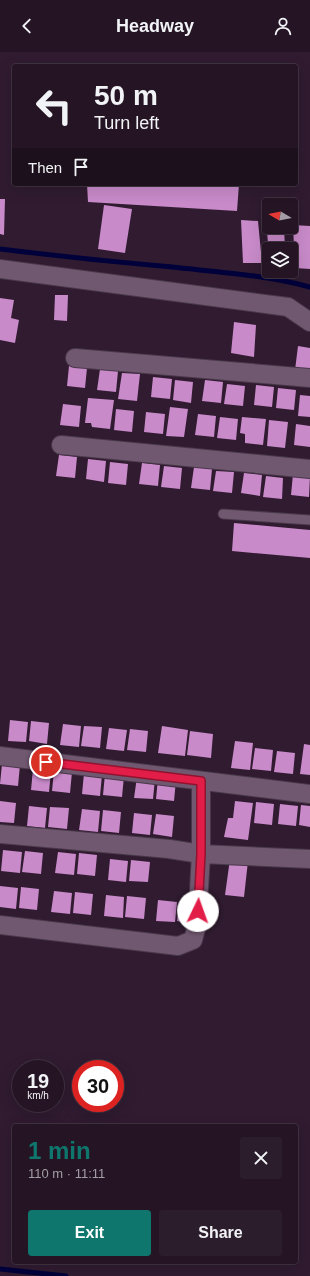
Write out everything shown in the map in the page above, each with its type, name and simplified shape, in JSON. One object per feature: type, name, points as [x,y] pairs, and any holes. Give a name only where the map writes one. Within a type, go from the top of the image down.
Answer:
[{"type":"street","points":[[0,269],[288,307],[310,322]]},
{"type":"street","points":[[75,358],[310,378]]},
{"type":"street","points":[[61,445],[310,469]]},
{"type":"street","points":[[0,756],[310,794]]},
{"type":"street","points":[[0,925],[178,946],[193,940],[197,925],[201,854],[201,781]]},
{"type":"street","points":[[0,834],[169,849],[201,854],[310,859]]},
{"type":"lane","points":[[223,514],[310,520]]},
{"type":"building","points":[[87,186],[239,186],[237,211],[88,202]]},
{"type":"building","points":[[0,199],[5,199],[4,235],[0,234]]},
{"type":"building","points":[[104,205],[132,209],[125,253],[98,249]]},
{"type":"building","points":[[241,220],[258,221],[262,263],[243,263]]},
{"type":"building","points":[[298,225],[310,226],[310,269],[298,268],[298,242],[294,242],[293,234],[298,234]]},
{"type":"building","points":[[267,234],[284,234],[285,242],[268,242]]},
{"type":"building","points":[[55,295],[68,295],[67,321],[54,320]]},
{"type":"building","points":[[0,298],[14,300],[11,318],[19,320],[15,343],[0,340]]},
{"type":"building","points":[[234,322],[256,325],[254,357],[231,353]]},
{"type":"building","points":[[298,346],[310,348],[310,372],[295,370]]},
{"type":"building","points":[[69,366],[87,368],[85,388],[67,386]]},
{"type":"building","points":[[100,369],[118,371],[116,392],[97,390]]},
{"type":"building","points":[[122,373],[140,374],[137,401],[118,399]]},
{"type":"building","points":[[153,377],[172,379],[170,399],[151,397]]},
{"type":"building","points":[[175,380],[193,382],[191,403],[173,400]]},
{"type":"building","points":[[205,380],[223,382],[221,403],[202,401]]},
{"type":"building","points":[[227,384],[245,386],[243,406],[224,404]]},
{"type":"building","points":[[256,385],[274,387],[272,407],[254,405]]},
{"type":"building","points":[[278,388],[296,390],[294,410],[276,408]]},
{"type":"building","points":[[300,395],[310,396],[310,417],[298,416]]},
{"type":"building","points":[[88,398],[114,400],[110,429],[92,427],[91,423],[85,423]]},
{"type":"building","points":[[63,404],[81,406],[79,427],[60,425]]},
{"type":"building","points":[[170,407],[188,409],[184,437],[166,436]]},
{"type":"building","points":[[116,409],[134,411],[132,432],[114,430]]},
{"type":"building","points":[[146,412],[165,414],[163,434],[144,432]]},
{"type":"building","points":[[198,414],[216,416],[214,437],[195,435]]},
{"type":"building","points":[[220,417],[238,419],[236,440],[217,438]]},
{"type":"building","points":[[242,417],[266,419],[263,445],[245,443],[245,434],[240,433]]},
{"type":"building","points":[[269,420],[288,422],[285,448],[267,446]]},
{"type":"building","points":[[296,424],[310,426],[310,447],[294,445]]},
{"type":"building","points":[[59,455],[77,457],[75,478],[56,476]]},
{"type":"building","points":[[88,459],[106,461],[104,482],[86,479]]},
{"type":"building","points":[[110,462],[128,464],[126,485],[108,483]]},
{"type":"building","points":[[142,463],[160,465],[158,486],[139,484]]},
{"type":"building","points":[[164,466],[182,468],[180,489],[161,487]]},
{"type":"building","points":[[194,467],[212,469],[210,490],[191,488]]},
{"type":"building","points":[[216,471],[234,472],[232,493],[213,491]]},
{"type":"building","points":[[244,473],[262,475],[260,496],[241,493]]},
{"type":"building","points":[[293,474],[310,476],[309,497],[291,495]]},
{"type":"building","points":[[266,476],[283,478],[282,499],[263,497]]},
{"type":"building","points":[[234,523],[310,530],[310,558],[232,551]]},
{"type":"building","points":[[10,720],[28,722],[26,742],[8,741]]},
{"type":"building","points":[[31,721],[49,723],[47,744],[29,741]]},
{"type":"building","points":[[63,724],[81,726],[79,747],[60,745]]},
{"type":"building","points":[[84,726],[102,727],[100,748],[81,746]]},
{"type":"building","points":[[162,726],[188,730],[185,756],[158,753]]},
{"type":"building","points":[[109,728],[127,730],[124,751],[106,749]]},
{"type":"building","points":[[130,729],[148,731],[146,752],[127,750]]},
{"type":"building","points":[[190,731],[213,734],[211,758],[187,755]]},
{"type":"building","points":[[235,741],[253,743],[250,770],[231,768]]},
{"type":"building","points":[[304,744],[310,745],[310,775],[300,774]]},
{"type":"building","points":[[255,748],[273,750],[271,771],[252,769]]},
{"type":"building","points":[[277,751],[295,753],[293,774],[274,772]]},
{"type":"building","points":[[2,764],[20,765],[18,786],[0,784]]},
{"type":"building","points":[[33,769],[51,771],[49,792],[31,790]]},
{"type":"building","points":[[54,770],[72,772],[70,793],[52,791]]},
{"type":"building","points":[[84,773],[102,775],[100,796],[82,794]]},
{"type":"building","points":[[105,774],[124,776],[122,797],[103,795]]},
{"type":"building","points":[[137,777],[155,779],[153,799],[134,798]]},
{"type":"building","points":[[158,778],[176,780],[174,801],[156,799]]},
{"type":"building","points":[[0,801],[16,803],[14,823],[0,822]]},
{"type":"building","points":[[235,801],[253,803],[248,840],[224,837],[228,818],[233,818]]},
{"type":"building","points":[[256,802],[274,804],[272,825],[254,823]]},
{"type":"building","points":[[280,804],[298,806],[296,826],[278,824]]},
{"type":"building","points":[[301,805],[310,806],[310,827],[299,825]]},
{"type":"building","points":[[29,806],[47,808],[45,828],[27,826]]},
{"type":"building","points":[[50,807],[69,808],[67,829],[48,827]]},
{"type":"building","points":[[82,809],[100,811],[98,832],[79,830]]},
{"type":"building","points":[[103,810],[121,812],[119,833],[101,831]]},
{"type":"building","points":[[134,813],[152,815],[150,835],[132,833]]},
{"type":"building","points":[[156,814],[174,816],[172,837],[153,834]]},
{"type":"building","points":[[3,850],[22,852],[20,873],[1,871]]},
{"type":"building","points":[[25,851],[43,853],[41,874],[22,872]]},
{"type":"building","points":[[58,852],[76,854],[74,875],[55,873]]},
{"type":"building","points":[[79,853],[97,855],[95,876],[77,874]]},
{"type":"building","points":[[110,859],[128,861],[126,882],[108,880]]},
{"type":"building","points":[[230,859],[248,861],[244,897],[225,895]]},
{"type":"building","points":[[131,860],[150,862],[148,882],[129,881]]},
{"type":"building","points":[[0,886],[18,888],[16,909],[0,907]]},
{"type":"building","points":[[21,887],[39,889],[37,910],[19,908]]},
{"type":"building","points":[[54,891],[72,893],[70,914],[51,912]]},
{"type":"building","points":[[75,892],[93,894],[91,915],[73,913]]},
{"type":"building","points":[[106,895],[124,897],[123,918],[104,916]]},
{"type":"building","points":[[127,896],[146,898],[144,919],[125,917]]},
{"type":"building","points":[[158,900],[177,902],[175,922],[156,921]]},
{"type":"building","points":[[180,901],[198,903],[196,924],[177,921]]},
{"type":"waterway","points":[[0,249],[241,274],[310,287]]},
{"type":"waterway","points":[[0,1269],[66,1276]]},
{"type":"route","points":[[46,762],[201,781],[201,854],[198,911]]}]
